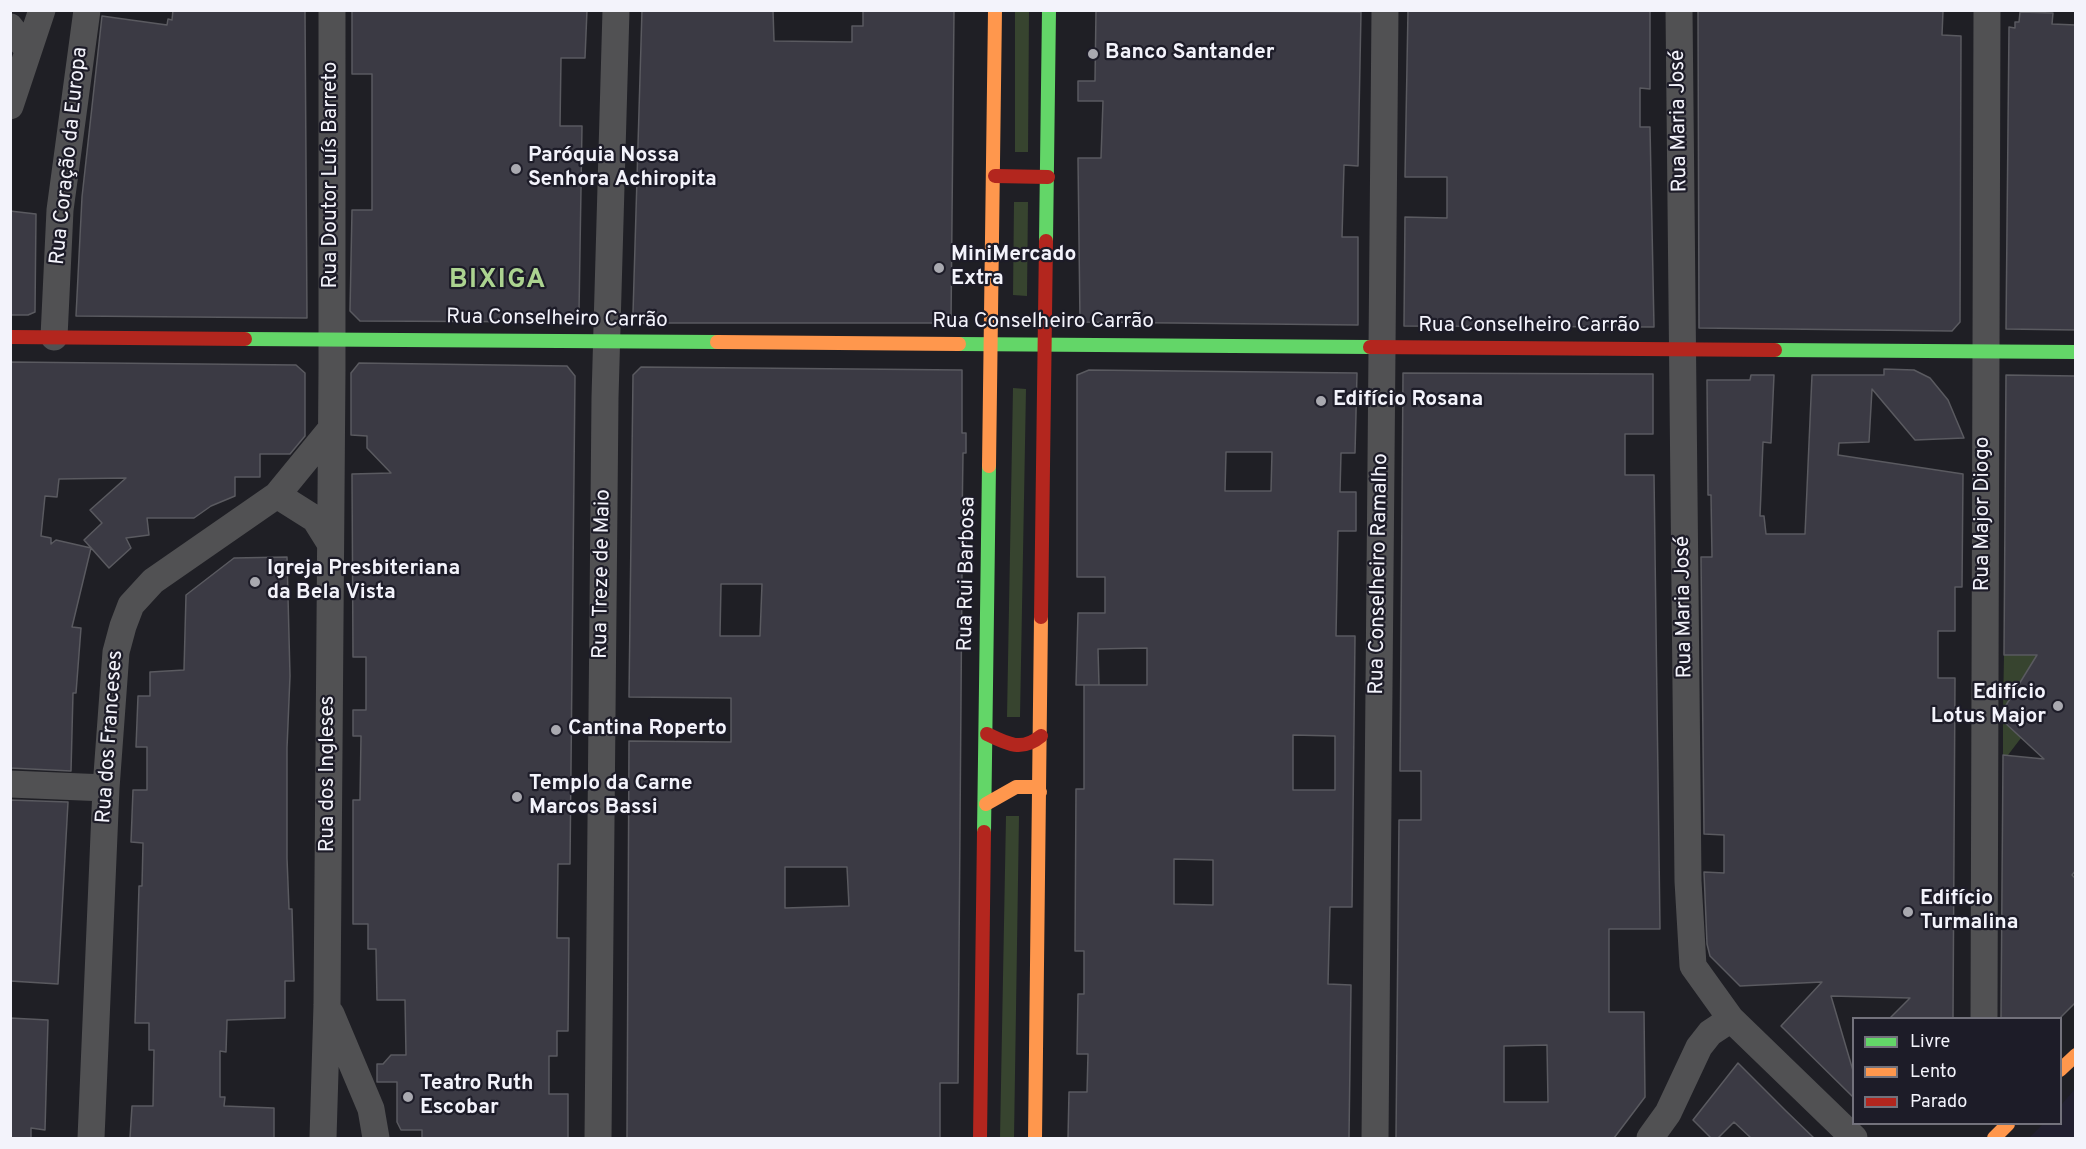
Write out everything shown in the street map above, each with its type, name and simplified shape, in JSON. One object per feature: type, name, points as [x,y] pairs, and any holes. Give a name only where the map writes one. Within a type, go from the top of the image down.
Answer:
[{"type":"main road","name":"Rua Rui Barbosa","points":[[980,1138],[995,10]]},
{"type":"main road","points":[[1035,1138],[1049,10]]},
{"type":"main road","points":[[994,176],[1048,177]]},
{"type":"main road","name":"Rua Conselheiro Carrão","points":[[10,337],[2076,352]]},
{"type":"main road","points":[[987,734],[1016,747],[1034,744],[1041,736]]},
{"type":"main road","points":[[986,804],[1015,786],[1026,784],[1037,787],[1040,792]]},
{"type":"main road","points":[[2062,1069],[2076,1054]]},
{"type":"main road","points":[[1994,1138],[2007,1125]]},
{"type":"street","points":[[10,106],[42,10]]},
{"type":"street","name":"Rua Coração da Europa","points":[[54,337],[60,210],[87,10]]},
{"type":"street","name":"Rua Doutor Luís Barreto","points":[[332,10],[333,339]]},
{"type":"street","name":"Rua Treze de Maio","points":[[598,1138],[607,341],[616,10]]},
{"type":"street","name":"Rua Conselheiro Ramalho","points":[[1375,1138],[1385,10]]},
{"type":"street","name":"Rua Maria José","points":[[1679,10],[1690,929],[1693,966],[1731,1019],[1854,1138]]},
{"type":"street","name":"Rua Major Diogo","points":[[1984,1017],[1984,351],[1987,10]]},
{"type":"street","points":[[10,27],[28,50]]},
{"type":"street","name":"Rua dos Ingleses","points":[[323,1138],[327,1005],[333,339]]},
{"type":"street","name":"Rua dos Franceses","points":[[91,1138],[106,788],[116,652],[131,605],[153,581],[277,495],[331,429]]},
{"type":"street","points":[[277,495],[315,519],[330,543]]},
{"type":"street","points":[[10,784],[106,788]]},
{"type":"street","name":"Rua dos Ingleses","points":[[327,1005],[371,1109],[376,1138]]},
{"type":"street","points":[[1650,1138],[1668,1113],[1699,1047],[1710,1033],[1731,1019]]},
{"type":"shaded area","points":[[2075,1089],[2075,1138],[2029,1138],[2042,1125],[2062,1125],[2062,1104]]},
{"type":"green space","points":[[1015,11],[1029,11],[1028,152],[1015,152]]},
{"type":"green space","points":[[1014,202],[1028,202],[1027,296],[1013,295]]},
{"type":"green space","points":[[1013,388],[1026,389],[1020,717],[1007,717]]},
{"type":"green space","points":[[2004,655],[2046,655],[2026,672],[2003,710]]},
{"type":"green space","points":[[2003,721],[2021,738],[2008,755],[2003,755]]},
{"type":"green space","points":[[1006,816],[1019,816],[1014,1138],[1000,1138]]},
{"type":"building","points":[[173,10],[305,10],[307,318],[76,316],[82,197],[102,16],[167,25],[168,19],[172,20]]},
{"type":"building","points":[[352,10],[587,10],[585,58],[561,58],[560,126],[582,126],[579,312],[570,322],[360,321],[350,311],[352,210],[372,210],[372,74],[352,74]]},
{"type":"building","points":[[642,10],[773,10],[774,41],[852,42],[852,26],[863,26],[863,10],[954,10],[951,323],[643,323],[633,313]]},
{"type":"building","points":[[1096,10],[1361,12],[1358,166],[1344,165],[1342,237],[1358,237],[1358,325],[1080,322],[1078,158],[1101,158],[1103,101],[1078,101],[1078,81],[1095,81]]},
{"type":"building","points":[[1408,10],[1650,10],[1650,89],[1640,88],[1640,127],[1650,127],[1654,327],[1404,326],[1405,217],[1447,218],[1447,177],[1405,177]]},
{"type":"building","points":[[1698,10],[1943,11],[1942,35],[1961,36],[1960,322],[1952,331],[1699,328]]},
{"type":"building","points":[[2020,12],[2053,13],[2052,24],[2076,25],[2076,330],[2006,329],[2009,27],[2015,28],[2015,22],[2019,22]]},
{"type":"building","points":[[10,211],[36,214],[35,312],[28,315],[10,315]]},
{"type":"building","points":[[10,362],[296,365],[305,373],[305,436],[290,454],[260,454],[260,477],[235,477],[235,496],[211,506],[194,518],[147,518],[149,535],[126,538],[131,548],[109,568],[84,540],[102,523],[90,510],[126,478],[59,479],[57,497],[45,496],[41,536],[51,538],[51,544],[56,540],[91,548],[72,627],[81,628],[76,693],[73,693],[71,771],[10,768]]},
{"type":"building","points":[[359,363],[567,366],[575,376],[570,864],[558,864],[557,938],[569,938],[568,1031],[557,1031],[557,1056],[549,1056],[549,1094],[568,1094],[568,1138],[422,1138],[422,1130],[401,1130],[397,1122],[397,1082],[377,1082],[377,1064],[383,1064],[391,1055],[406,1055],[405,1000],[377,1000],[376,949],[368,949],[368,924],[353,924],[353,800],[360,800],[361,736],[353,736],[353,710],[366,710],[366,657],[353,657],[352,474],[391,473],[367,448],[367,436],[351,435],[351,373]]},
{"type":"building","points":[[641,367],[962,370],[962,433],[966,433],[966,453],[963,453],[962,524],[966,524],[966,570],[962,570],[958,1083],[940,1083],[940,1138],[627,1138],[629,741],[731,742],[731,698],[629,697],[633,375]],"holes":[[[721,584],[762,584],[760,636],[720,636]],[[785,867],[847,867],[849,906],[785,908]]]},
{"type":"building","points":[[1884,369],[1914,370],[1930,378],[1948,400],[1964,438],[1915,440],[1872,389],[1869,442],[1839,443],[1838,455],[1963,474],[1962,587],[1955,587],[1955,631],[1938,631],[1938,678],[1955,678],[1953,1017],[1891,1017],[1910,998],[1831,996],[1852,1067],[1852,1096],[1781,1026],[1822,982],[1740,986],[1710,956],[1707,944],[1704,872],[1724,873],[1724,835],[1704,834],[1701,557],[1712,557],[1711,495],[1708,495],[1707,380],[1750,380],[1751,375],[1774,375],[1771,443],[1763,442],[1760,516],[1764,516],[1766,534],[1805,534],[1812,375],[1884,375]]},
{"type":"building","points":[[1089,370],[1357,373],[1355,453],[1341,453],[1340,492],[1356,492],[1356,531],[1338,531],[1336,636],[1355,636],[1352,907],[1330,907],[1328,984],[1351,985],[1349,1138],[1068,1138],[1069,1092],[1087,1092],[1088,1054],[1077,1054],[1078,994],[1084,994],[1084,951],[1075,951],[1076,789],[1084,789],[1084,685],[1076,685],[1078,613],[1105,613],[1105,577],[1077,577],[1077,375]],"holes":[[[1226,452],[1272,452],[1271,491],[1225,491]],[[1147,648],[1147,685],[1099,685],[1098,649]],[[1293,735],[1335,736],[1335,790],[1293,790]],[[1174,859],[1213,860],[1213,905],[1174,904]]]},
{"type":"building","points":[[1403,373],[1653,374],[1653,434],[1625,434],[1625,475],[1654,475],[1660,929],[1609,929],[1609,1012],[1644,1012],[1645,1097],[1614,1138],[1396,1138],[1399,820],[1421,820],[1421,771],[1400,771]],"holes":[[[1547,1045],[1548,1102],[1504,1102],[1504,1046]]]},
{"type":"building","points":[[2006,375],[2076,376],[2076,870],[2072,875],[2076,879],[2076,1002],[2061,1017],[2001,1017],[2003,755],[2044,759],[2003,721],[2003,710],[2037,655],[2004,655]]},
{"type":"building","points":[[287,557],[290,676],[287,748],[287,858],[289,909],[292,909],[294,981],[285,981],[285,1018],[227,1020],[226,1052],[220,1051],[220,1097],[225,1097],[224,1106],[274,1108],[274,1138],[130,1138],[132,1106],[153,1106],[154,1050],[149,1050],[149,1023],[135,1023],[139,886],[142,886],[143,843],[131,842],[133,790],[147,790],[147,747],[136,747],[138,696],[150,696],[150,672],[184,670],[186,595],[234,558]]},
{"type":"building","points":[[10,800],[68,802],[58,984],[10,981]]},
{"type":"building","points":[[10,1018],[48,1020],[45,1130],[31,1128],[31,1138],[10,1138]]},
{"type":"building","points":[[1738,1063],[1814,1138],[1751,1138],[1734,1122],[1718,1138],[1711,1138],[1693,1120]]},
{"type":"traffic: fast","points":[[1046,241],[1049,10]]},
{"type":"traffic: fast","points":[[245,339],[717,342]]},
{"type":"traffic: fast","points":[[959,344],[1370,347]]},
{"type":"traffic: fast","points":[[1775,350],[2076,352]]},
{"type":"traffic: fast","points":[[984,832],[989,466]]},
{"type":"traffic: slow","points":[[989,466],[995,10]]},
{"type":"traffic: slow","points":[[717,342],[959,344]]},
{"type":"traffic: slow","points":[[1035,1138],[1041,617]]},
{"type":"traffic: slow","points":[[986,804],[1016,787],[1037,787],[1040,792]]},
{"type":"traffic: slow","points":[[2062,1068],[2076,1055]]},
{"type":"traffic: slow","points":[[1994,1138],[2007,1125]]},
{"type":"traffic: jam","points":[[995,176],[1048,177]]},
{"type":"traffic: jam","points":[[1041,617],[1046,241]]},
{"type":"traffic: jam","points":[[10,337],[245,339]]},
{"type":"traffic: jam","points":[[1370,347],[1775,350]]},
{"type":"traffic: jam","points":[[987,734],[1014,745],[1027,744],[1041,736]]},
{"type":"traffic: jam","points":[[980,1138],[984,832]]},
{"type":"place","name":"Banco Santander","points":[[1093,54]]},
{"type":"place","name":"Paróquia Nossa Senhora Achiropita","points":[[516,169]]},
{"type":"place","name":"MiniMercado Extra","points":[[939,268]]},
{"type":"place","name":"Edifício Rosana","points":[[1321,401]]},
{"type":"place","name":"Igreja Presbiteriana da Bela Vista","points":[[255,582]]},
{"type":"place","name":"Edifício Lotus Major","points":[[2058,706]]},
{"type":"place","name":"Cantina Roperto","points":[[556,730]]},
{"type":"place","name":"Templo da Carne Marcos Bassi","points":[[517,797]]},
{"type":"place","name":"Edifício Turmalina","points":[[1908,912]]},
{"type":"place","name":"Teatro Ruth Escobar","points":[[408,1097]]},
{"type":"district","name":"BIXIGA","points":[[498,282]]}]
